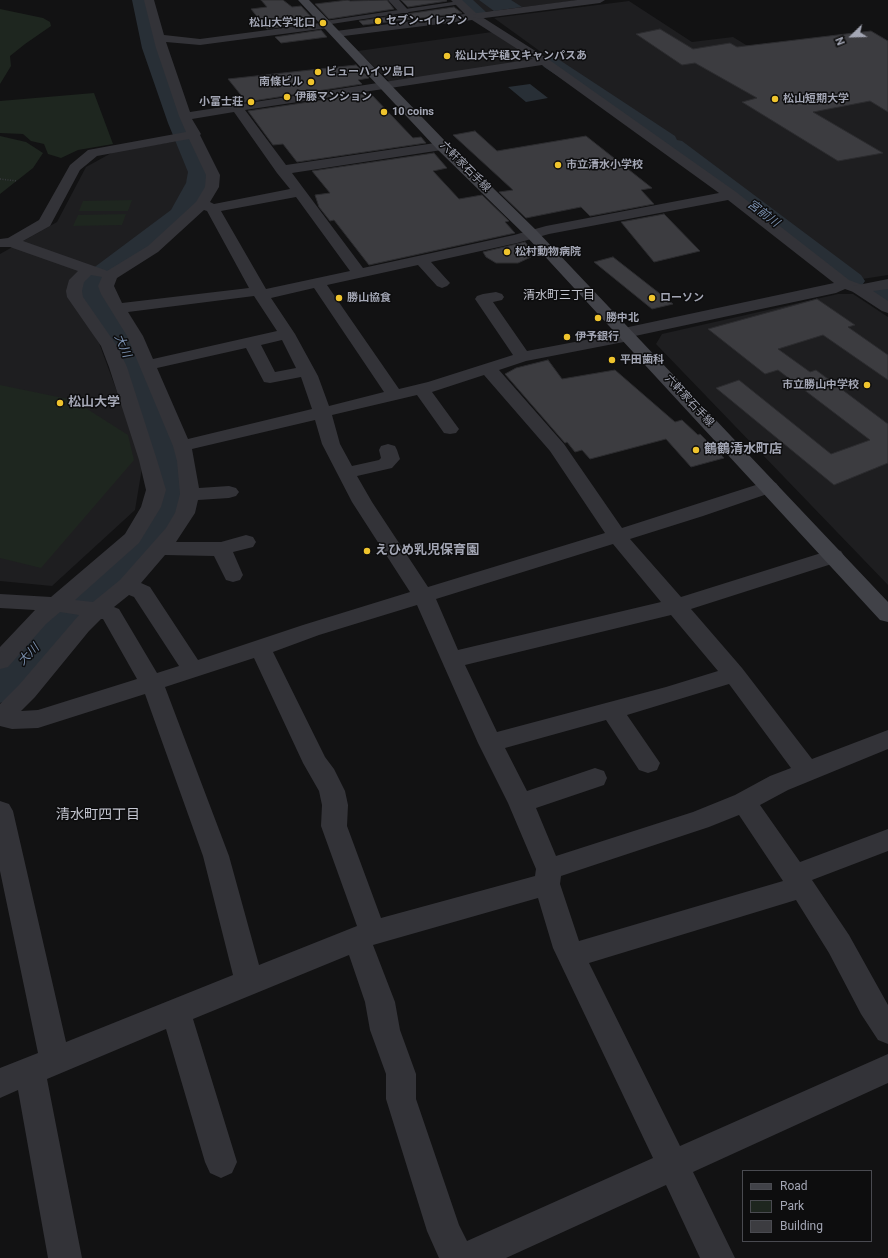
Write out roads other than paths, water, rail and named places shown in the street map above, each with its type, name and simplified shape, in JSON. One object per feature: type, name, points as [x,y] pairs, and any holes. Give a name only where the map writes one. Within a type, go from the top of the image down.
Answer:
[{"type":"main road","name":"六軒家石手線","points":[[303,0],[442,146],[532,234],[888,615]]},
{"type":"street","points":[[149,0],[185,116],[213,175],[208,206],[260,293],[287,334],[306,371],[322,412],[331,444],[362,502],[424,595],[451,660],[490,743],[522,803],[548,877],[572,956],[718,1258]]},
{"type":"street","points":[[392,0],[404,11]]},
{"type":"street","points":[[160,38],[200,42],[329,28],[478,16],[600,0]]},
{"type":"street","points":[[457,2],[544,61],[731,195],[844,283],[859,289],[888,308]]},
{"type":"street","points":[[185,116],[544,61]]},
{"type":"street","points":[[237,108],[360,274]]},
{"type":"street","points":[[5,243],[45,223],[49,219],[74,168],[93,153],[193,134]]},
{"type":"street","points":[[282,170],[442,146]]},
{"type":"street","points":[[0,661],[38,619],[57,605],[132,538],[151,507],[156,490],[148,460],[118,367],[109,346],[75,297],[74,291],[77,280],[99,273],[168,237],[208,206],[298,192]]},
{"type":"street","points":[[118,308],[260,293],[318,283],[546,230],[731,195]]},
{"type":"street","points":[[5,243],[99,273],[118,308],[136,336],[182,446],[186,461],[190,494],[186,513],[174,532],[127,585],[92,609],[27,691],[2,716],[12,720],[38,719],[194,670],[310,630],[696,512],[769,487]]},
{"type":"street","points":[[421,260],[442,283]]},
{"type":"street","points":[[318,283],[395,395]]},
{"type":"street","points":[[182,446],[421,389],[523,357],[836,288],[844,283]]},
{"type":"street","points":[[859,289],[888,284]]},
{"type":"street","points":[[496,297],[483,299],[523,357]]},
{"type":"street","points":[[147,365],[287,334]]},
{"type":"street","points":[[251,342],[270,378],[306,371]]},
{"type":"street","points":[[488,369],[557,448],[616,536],[734,674],[808,772]]},
{"type":"street","points":[[421,389],[450,429]]},
{"type":"street","points":[[346,473],[385,464],[391,459],[388,450]]},
{"type":"street","points":[[190,494],[229,492]]},
{"type":"street","points":[[160,548],[195,550],[221,549],[246,542]]},
{"type":"street","points":[[221,549],[233,575]]},
{"type":"street","points":[[451,660],[511,647],[676,606],[834,556]]},
{"type":"street","points":[[127,585],[142,592],[194,670]]},
{"type":"street","points":[[0,601],[92,609],[111,614],[156,692],[216,856],[249,982]]},
{"type":"street","points":[[260,648],[315,763],[325,776],[332,791],[335,805],[334,826],[365,935],[385,1030],[401,1074],[401,1099],[444,1231],[457,1258]]},
{"type":"street","points":[[490,743],[612,710],[734,674]]},
{"type":"street","points":[[612,710],[648,763]]},
{"type":"street","points":[[0,1083],[365,935],[548,877],[700,820],[744,802],[779,782],[808,772],[888,739]]},
{"type":"street","points":[[522,803],[595,778]]},
{"type":"street","points":[[744,802],[839,944],[871,1006],[888,1030]]},
{"type":"street","points":[[0,811],[42,1066],[65,1258]]},
{"type":"street","points":[[572,956],[798,881],[888,840]]},
{"type":"street","points":[[176,1012],[221,1162]]},
{"type":"street","points":[[468,1258],[888,1068]]},
{"type":"lane","points":[[329,28],[404,11],[457,2]]},
{"type":"waterway","name":"大川","points":[[0,688],[28,654],[106,582],[155,526],[172,485],[147,406],[118,334],[89,293],[89,284],[181,214],[198,183],[200,172],[179,123],[152,48],[141,0]]},
{"type":"waterway","name":"宮前川","points":[[462,0],[477,12]]},
{"type":"waterway","name":"宮前川","points":[[551,63],[621,109]]},
{"type":"waterway","name":"宮前川","points":[[625,112],[667,141]]},
{"type":"waterway","name":"宮前川","points":[[674,146],[852,281]]},
{"type":"waterway","name":"宮前川","points":[[881,294],[888,299]]},
{"type":"place","name":"セブン-イレブン","points":[[378,21]]},
{"type":"place","name":"松山大学北口","points":[[323,23]]},
{"type":"place","name":"松山大学樋又キャンパスあ","points":[[447,56]]},
{"type":"place","name":"ビューハイツ島口","points":[[318,72]]},
{"type":"place","name":"南條ビル","points":[[311,82]]},
{"type":"place","name":"伊藤マンション","points":[[287,97]]},
{"type":"place","name":"松山短期大学","points":[[775,99]]},
{"type":"place","name":"小富士荘","points":[[251,102]]},
{"type":"place","name":"10 coins","points":[[384,112]]},
{"type":"place","name":"市立清水小学校","points":[[558,165]]},
{"type":"place","name":"松村動物病院","points":[[507,252]]},
{"type":"place","name":"勝山協食","points":[[339,298]]},
{"type":"place","name":"ローソン","points":[[652,298]]},
{"type":"place","name":"勝中北","points":[[598,318]]},
{"type":"place","name":"伊予銀行","points":[[567,337]]},
{"type":"place","name":"平田歯科","points":[[612,360]]},
{"type":"place","name":"市立勝山中学校","points":[[867,385]]},
{"type":"place","name":"松山大学","points":[[60,403]]},
{"type":"place","name":"鶴鶴清水町店","points":[[696,450]]},
{"type":"place","name":"えひめ乳児保育園","points":[[367,551]]},
{"type":"district","name":"清水町三丁目","points":[[559,296]]},
{"type":"district","name":"清水町四丁目","points":[[98,815]]}]
